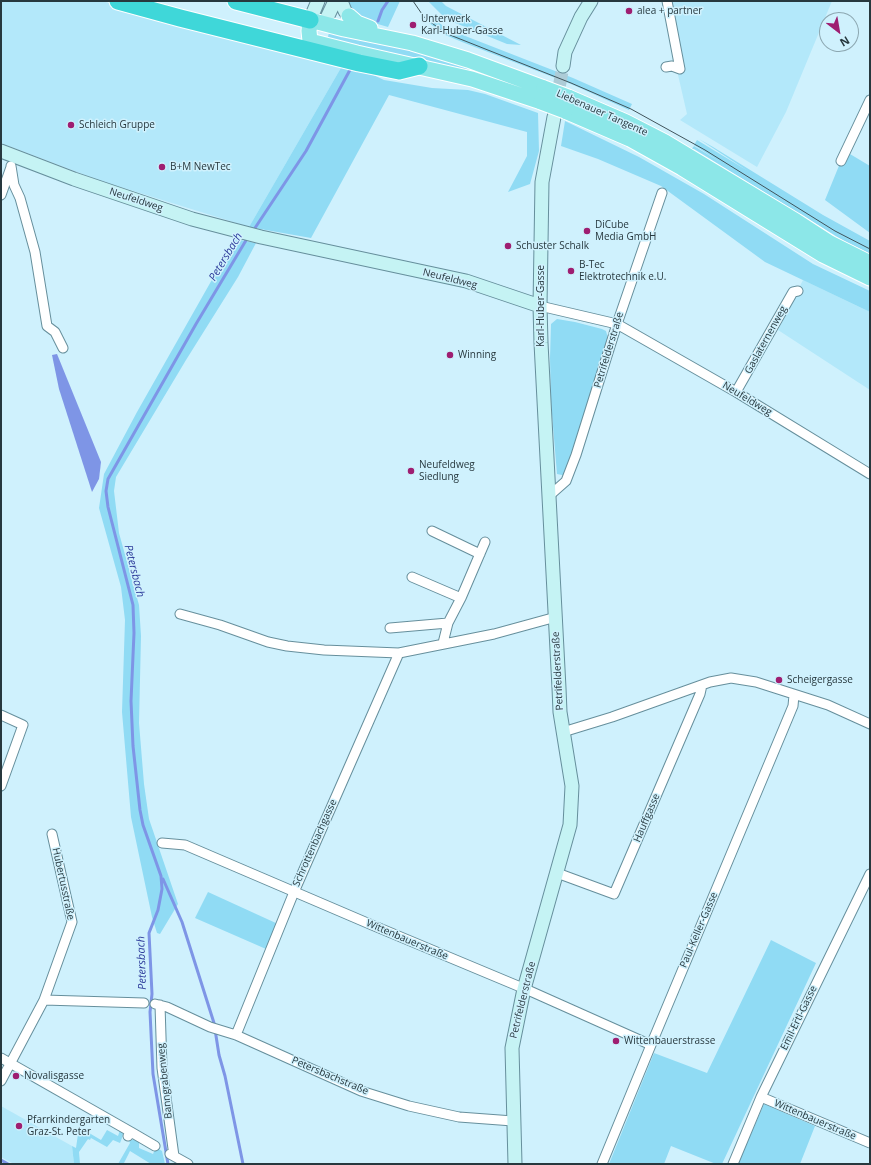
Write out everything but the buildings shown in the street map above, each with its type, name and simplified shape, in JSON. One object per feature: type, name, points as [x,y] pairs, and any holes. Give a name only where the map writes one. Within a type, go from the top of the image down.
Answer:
[{"type":"highway","points":[[118,1],[310,52],[399,71],[419,66]]},
{"type":"highway","points":[[150,1],[310,41]]},
{"type":"highway","points":[[236,1],[317,22]]},
{"type":"highway","points":[[267,9],[290,1]]},
{"type":"main road","points":[[317,22],[318,1]]},
{"type":"main road","points":[[310,41],[309,31],[335,1]]},
{"type":"main road","points":[[341,1],[345,12],[357,23],[385,32],[393,38]]},
{"type":"main road","points":[[563,66],[565,52],[581,17],[591,1]]},
{"type":"main road","name":"Liebenauer Tangente","points":[[317,22],[393,38],[468,60],[543,95],[563,108],[630,139],[682,168],[823,255],[870,278]]},
{"type":"main road","name":"Liebenauer Tangente","points":[[310,41],[543,95]]},
{"type":"main road","name":"Liebenauer Tangente","points":[[563,108],[626,122],[664,142],[830,243],[870,263]]},
{"type":"main road","name":"Karl-Huber-Gasse","points":[[549,496],[540,306],[542,182],[563,108]]},
{"type":"main road","name":"Neufeldweg","points":[[1,151],[13,161],[192,219],[261,237],[466,281],[540,306]]},
{"type":"main road","name":"Petrifelderstraße","points":[[515,1164],[512,1048],[524,989],[570,825],[572,786],[563,732],[559,688],[549,496]]},
{"type":"street","points":[[666,67],[672,66],[680,69],[667,1]]},
{"type":"street","points":[[841,161],[870,100]]},
{"type":"street","points":[[1,195],[13,161]]},
{"type":"street","points":[[13,161],[14,185],[20,198],[35,252],[47,326],[55,332],[63,348]]},
{"type":"street","name":"Petrifelderstraße","points":[[549,496],[566,481],[586,424],[617,324],[662,193]]},
{"type":"street","name":"Gaslaternenweg","points":[[736,392],[793,292],[798,291]]},
{"type":"street","name":"Neufeldweg","points":[[540,306],[617,324],[736,392],[870,474]]},
{"type":"street","points":[[432,531],[480,554]]},
{"type":"street","points":[[443,643],[448,623],[461,598],[485,542]]},
{"type":"street","points":[[412,577],[461,598]]},
{"type":"street","points":[[180,614],[220,625],[268,642],[287,646],[324,650],[399,653],[494,634],[556,617]]},
{"type":"street","points":[[390,628],[448,623]]},
{"type":"street","name":"Schrottenbachgasse","points":[[236,1035],[294,892],[399,653]]},
{"type":"street","points":[[563,732],[702,686],[731,678],[756,682],[828,705],[870,724]]},
{"type":"street","name":"Hauffgasse","points":[[557,873],[614,894],[700,694],[702,686]]},
{"type":"street","name":"Paul-Keller-Gasse","points":[[602,1164],[794,706],[794,695]]},
{"type":"street","points":[[1,715],[23,725],[1,786]]},
{"type":"street","name":"Hubertusstraße","points":[[1,1081],[44,1000],[72,922],[52,834]]},
{"type":"street","name":"Wittenbauerstraße","points":[[162,843],[185,845],[524,989],[651,1045]]},
{"type":"street","name":"Emil-Ertl-Gasse","points":[[733,1164],[761,1097],[870,874]]},
{"type":"street","points":[[44,1000],[144,1003]]},
{"type":"street","name":"Petersbachstraße","points":[[157,1004],[213,1028],[236,1035],[361,1091],[409,1106],[459,1117],[513,1121]]},
{"type":"street","name":"Banngrabenweg","points":[[157,1004],[162,1068],[172,1155],[188,1164]]},
{"type":"street","points":[[1,1058],[130,1134],[155,1146]]},
{"type":"street","name":"Wittenbauerstraße","points":[[761,1097],[870,1144]]},
{"type":"shaded area","points":[[1,1],[102,1],[186,25],[342,66],[249,227],[98,180],[1,143]]},
{"type":"shaded area","points":[[347,1],[400,1],[388,27],[364,20],[353,14]]},
{"type":"shaded area","points":[[428,1],[441,1],[446,6],[521,45],[507,44],[453,22],[443,16]]},
{"type":"shaded area","points":[[663,1],[832,1],[827,12],[819,12],[819,32],[786,112],[757,167],[680,120],[687,114],[670,40]]},
{"type":"shaded area","points":[[433,17],[442,25],[455,32],[573,78],[632,104],[629,110],[571,84],[443,34],[428,22]]},
{"type":"shaded area","points":[[329,32],[424,54],[518,84],[654,145],[334,42],[328,37]]},
{"type":"shaded area","points":[[342,66],[365,71],[384,80],[432,88],[468,90],[485,94],[538,113],[539,151],[530,184],[508,192],[527,156],[527,132],[389,95],[311,238],[249,227]]},
{"type":"shaded area","points":[[565,121],[639,157],[704,194],[813,264],[870,291],[870,312],[765,262],[661,186],[598,159],[561,146]]},
{"type":"shaded area","points":[[699,139],[823,215],[870,241],[870,254],[844,241],[694,149],[691,150],[694,146],[722,163],[694,145],[697,140],[748,171]]},
{"type":"shaded area","points":[[845,151],[870,166],[870,233],[825,200]]},
{"type":"shaded area","points":[[235,239],[256,243],[238,277],[116,477],[114,491],[119,533],[139,605],[141,636],[139,723],[144,784],[149,819],[178,904],[160,934],[157,933],[152,917],[131,817],[122,712],[125,620],[121,587],[99,508],[104,474],[137,412]]},
{"type":"shaded area","points":[[803,280],[870,312],[870,390],[778,330]]},
{"type":"shaded area","points":[[557,319],[602,329],[606,331],[608,338],[567,476],[557,474],[551,402],[551,324]]},
{"type":"shaded area","points":[[208,892],[278,924],[266,949],[195,918]]},
{"type":"shaded area","points":[[771,940],[816,963],[722,1164],[716,1164],[671,1146],[664,1164],[609,1164],[654,1053],[707,1073]]},
{"type":"shaded area","points":[[764,1104],[815,1126],[800,1164],[738,1164]]},
{"type":"shaded area","name":"Pfarrkindergarten Graz-St. Peter","points":[[1,1106],[72,1146],[74,1164],[14,1164],[1,1157]]},
{"type":"shaded area","points":[[79,1127],[101,1140],[107,1130],[118,1136],[120,1130],[123,1133],[120,1143],[113,1140],[107,1147],[91,1138],[90,1140],[88,1139],[79,1152],[80,1164],[74,1164],[72,1146],[76,1148]]},
{"type":"shaded area","points":[[135,1139],[139,1141],[139,1148],[153,1154],[157,1148],[162,1151],[165,1164],[151,1164],[130,1151],[124,1163],[118,1164],[130,1143],[129,1141]]},
{"type":"water","points":[[57,354],[101,462],[99,479],[92,492],[59,389],[52,355]]},
{"type":"waterway","name":"Petersbach","points":[[378,21],[382,10],[388,1]]},
{"type":"waterway","name":"Petersbach","points":[[253,231],[306,151],[351,68]]},
{"type":"waterway","name":"Petersbach","points":[[168,1164],[153,1074],[150,1012],[152,994],[149,933],[158,910],[162,889],[161,876],[143,825],[140,810],[133,746],[131,701],[134,633],[133,605],[108,507],[106,491],[108,479],[196,324],[248,237]]},
{"type":"waterway","points":[[163,879],[182,922],[214,1023],[219,1055],[225,1076],[243,1164]]},
{"type":"waterway","points":[[1,1160],[8,1164]]},
{"type":"tunnel","points":[[556,104],[563,66]]},
{"type":"tram line","points":[[413,1],[424,17],[445,33],[571,83],[631,109],[705,150],[835,231],[870,249]]},
{"type":"place","name":"alea + partner","points":[[629,11]]},
{"type":"place","name":"Unterwerk Karl-Huber-Gasse","points":[[413,25]]},
{"type":"place","name":"Schleich Gruppe","points":[[71,125]]},
{"type":"place","name":"B+M NewTec","points":[[162,167]]},
{"type":"place","name":"DiCube Media GmbH","points":[[587,231]]},
{"type":"place","name":"Schuster Schalk","points":[[508,246]]},
{"type":"place","name":"B-Tec Elektrotechnik e.U.","points":[[571,271]]},
{"type":"place","name":"Winning","points":[[450,355]]},
{"type":"place","name":"Neufeldweg Siedlung","points":[[411,471]]},
{"type":"place","name":"Scheigergasse","points":[[779,680]]},
{"type":"place","name":"Wittenbauerstrasse","points":[[616,1041]]},
{"type":"place","name":"Novalisgasse","points":[[16,1076]]},
{"type":"place","name":"Pfarrkindergarten Graz-St. Peter","points":[[19,1126]]}]
